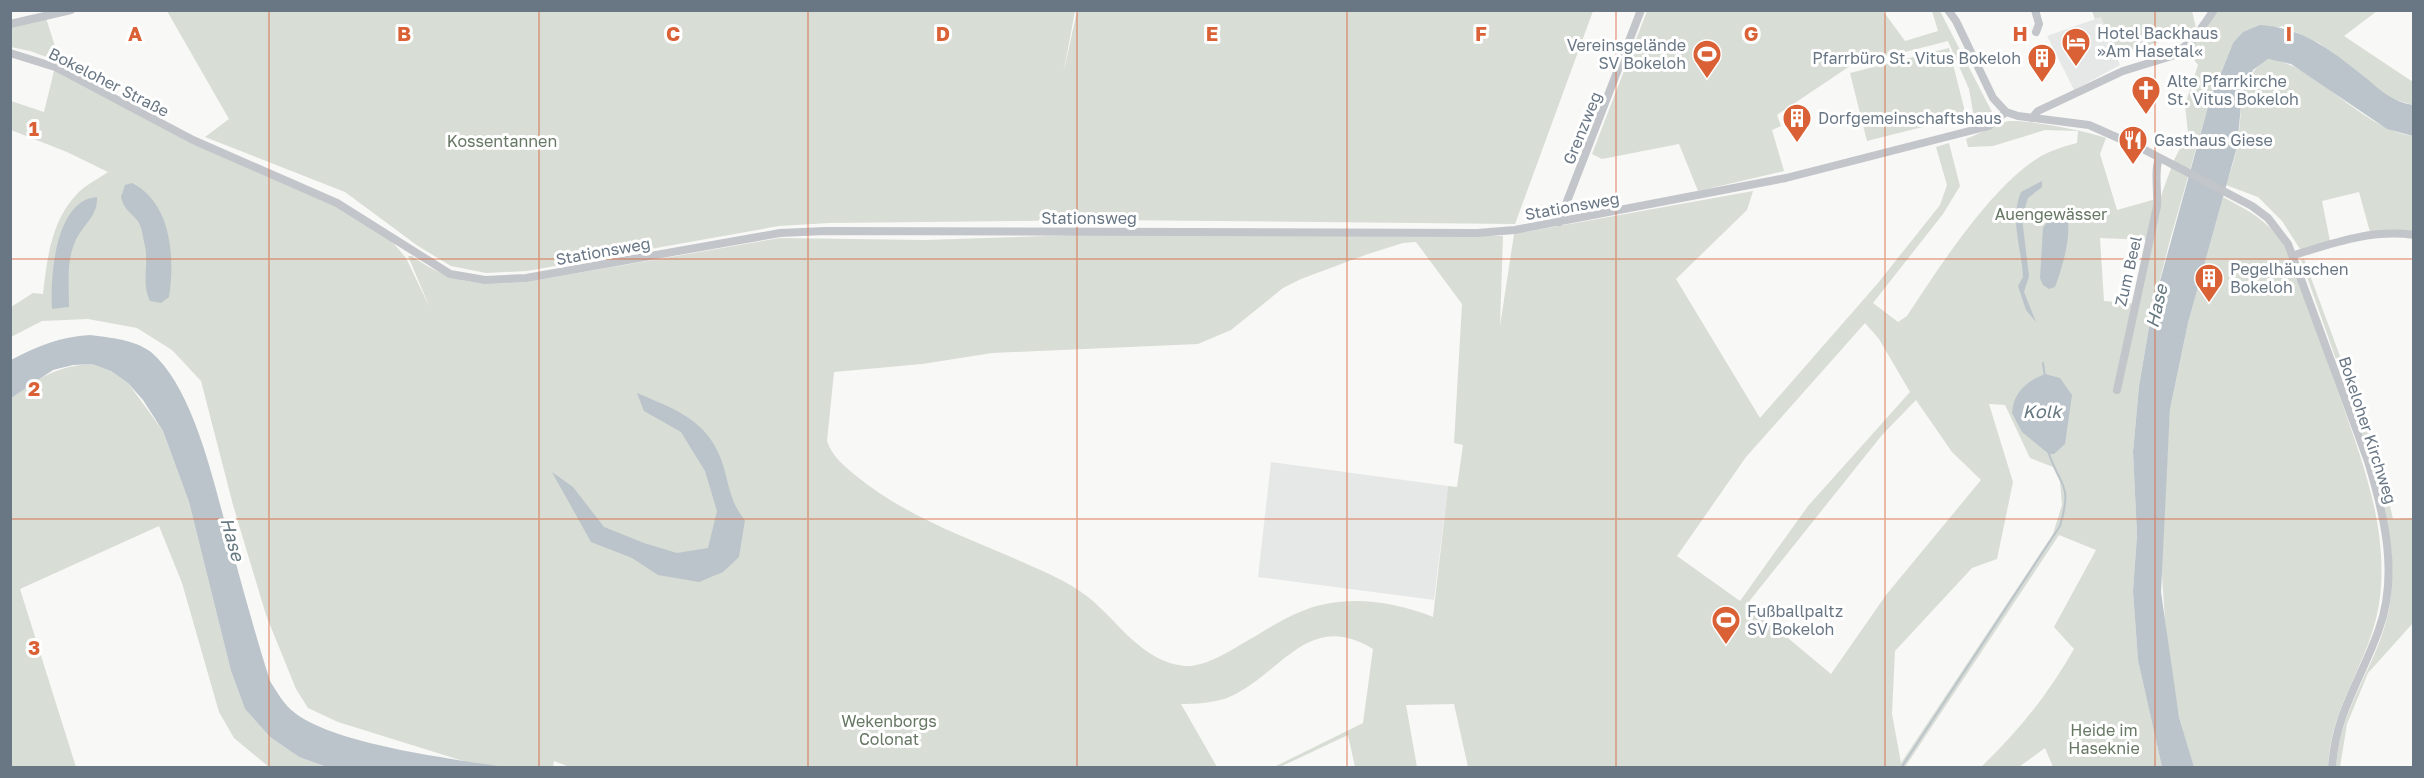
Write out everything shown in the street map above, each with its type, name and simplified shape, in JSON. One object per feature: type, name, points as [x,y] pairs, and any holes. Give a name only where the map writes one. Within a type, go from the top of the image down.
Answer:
[{"type":"street","points":[[10,24],[71,10]]},
{"type":"street","name":"Grenzweg","points":[[1559,222],[1641,10]]},
{"type":"street","points":[[1948,10],[1956,21],[1993,98],[2006,112]]},
{"type":"street","points":[[2035,10],[2039,24],[2036,32]]},
{"type":"street","points":[[2032,118],[2038,111],[2123,71],[2172,56],[2193,40],[2214,10]]},
{"type":"street","name":"Bokeloher Straße","points":[[10,53],[55,67],[193,140]]},
{"type":"street","name":"Stationsweg","points":[[193,140],[337,203],[439,269],[467,278],[484,280],[526,278],[780,233],[825,231],[1477,233],[1559,222],[1786,178],[1989,126],[2006,112]]},
{"type":"street","name":"Bokeloher Kirchweg","points":[[2006,112],[2032,118],[2089,125],[2179,168],[2234,196],[2268,218],[2281,232],[2294,255],[2368,461],[2378,495],[2389,565],[2385,609],[2379,629],[2343,708],[2336,730],[2332,768]]},
{"type":"street","name":"Zum Beel","points":[[2117,390],[2157,206],[2159,184],[2156,165],[2159,159]]},
{"type":"street","points":[[2294,255],[2381,232],[2414,235]]},
{"type":"shaded area","points":[[2101,17],[2120,65],[2074,90],[2047,36]]},
{"type":"shaded area","points":[[1271,462],[1448,486],[1434,600],[1258,577]]},
{"type":"green space","name":"Kossentannen","points":[[167,11],[1075,11],[1063,75],[1077,11],[1593,11],[1515,224],[1109,220],[829,223],[779,226],[527,271],[486,273],[451,266],[418,246],[345,192],[205,137],[229,119]]},
{"type":"green space","points":[[1647,11],[1883,11],[1905,41],[1938,31],[1932,11],[1940,11],[1993,114],[1988,120],[1975,123],[1969,89],[1948,41],[1850,66],[1777,115],[1781,126],[1772,130],[1784,171],[1698,191],[1679,144],[1602,159],[1592,154]]},
{"type":"green space","points":[[2092,11],[2192,11],[2197,32],[2115,54],[2101,17],[2095,19]]},
{"type":"green space","points":[[2217,11],[2377,11],[2344,36],[2413,82],[2413,105],[2390,98],[2319,43],[2282,26],[2233,43],[2209,103],[2152,310],[2139,386],[2133,452],[2137,535],[2133,591],[2138,659],[2162,767],[2053,767],[2045,748],[2019,767],[1981,767],[2032,711],[2074,649],[2054,627],[2096,550],[2059,535],[1905,767],[1468,767],[1454,704],[1406,705],[1417,767],[1355,767],[1348,735],[1280,767],[1274,767],[1363,723],[1373,649],[1350,638],[1330,636],[1312,641],[1295,650],[1246,688],[1227,698],[1204,703],[1181,704],[1217,767],[572,768],[554,761],[553,767],[503,768],[460,760],[338,722],[308,708],[296,689],[266,615],[233,505],[201,381],[172,350],[137,328],[88,319],[42,321],[11,337],[11,307],[33,293],[43,294],[52,241],[61,216],[80,191],[108,172],[67,152],[11,130],[11,101],[44,112],[54,71],[193,144],[333,205],[389,238],[406,258],[430,308],[408,256],[453,278],[493,283],[526,282],[780,238],[925,240],[1109,234],[1503,236],[1500,326],[1514,234],[1753,191],[1747,210],[1676,279],[1760,418],[1878,283],[1940,205],[1947,185],[1936,147],[1949,143],[1960,186],[1943,214],[1873,303],[1898,322],[1907,316],[1933,276],[1982,210],[2018,173],[2040,157],[2077,143],[2078,131],[2045,130],[1993,146],[1968,147],[1966,139],[2005,122],[2039,123],[2098,135],[2106,138],[2100,154],[2117,210],[2156,199],[2147,240],[2100,238],[2104,301],[2138,304],[2162,193],[2174,160],[2188,133],[2185,105],[2198,65],[2187,51]],"holes":[[[1416,242],[1462,304],[1454,443],[1463,445],[1457,487],[1448,486],[1433,617],[1378,602],[1335,602],[1311,608],[1290,617],[1206,662],[1192,666],[1170,663],[1144,649],[1088,597],[1070,585],[930,522],[891,501],[842,464],[827,441],[834,372],[922,364],[992,353],[1198,344],[1231,330],[1283,288],[1301,279],[1403,243]],[[1865,323],[1879,339],[1910,392],[1808,506],[1740,601],[1677,556],[1746,457]],[[1916,400],[1952,452],[1981,480],[1886,595],[1831,674],[1747,604],[1882,435]],[[1989,404],[2005,405],[2030,458],[2053,467],[2060,482],[2062,505],[2053,534],[1901,763],[1892,714],[1895,651],[1972,568],[1997,559],[2013,482]]]},
{"type":"green space","points":[[46,18],[60,62],[11,47],[10,26]]},
{"type":"green space","points":[[1949,48],[1966,116],[1867,141],[1850,73]]},
{"type":"green space","points":[[2268,59],[2286,63],[2303,72],[2375,122],[2393,131],[2413,136],[2413,232],[2390,230],[2370,232],[2359,192],[2322,201],[2330,241],[2300,249],[2282,221],[2258,197],[2226,185],[2237,148],[2246,87],[2250,76]]},
{"type":"green space","points":[[2223,197],[2262,220],[2277,235],[2291,256],[2357,447],[2378,525],[2381,551],[2379,604],[2368,645],[2336,723],[2328,767],[2194,768],[2179,717],[2167,647],[2161,562],[2170,409],[2188,323]]},
{"type":"green space","points":[[2304,259],[2381,467],[2393,519],[2413,518],[2413,623],[2368,673],[2347,724],[2340,767],[2336,767],[2344,724],[2384,630],[2392,581],[2391,553],[2388,526],[2375,472],[2301,260]]},
{"type":"green space","points":[[92,364],[111,371],[128,383],[163,431],[189,502],[231,671],[245,709],[270,737],[299,757],[327,767],[269,767],[234,738],[219,712],[182,583],[159,526],[20,589],[76,767],[11,767],[10,398],[49,374],[69,367]]},
{"type":"water","name":"Hase","points":[[2260,25],[2291,31],[2317,42],[2388,95],[2413,105],[2413,136],[2387,129],[2291,64],[2268,59],[2253,70],[2246,86],[2241,106],[2237,147],[2188,323],[2170,409],[2161,592],[2179,717],[2194,767],[2162,767],[2138,660],[2133,591],[2137,535],[2133,452],[2139,386],[2152,310],[2209,103],[2233,43],[2243,32]]},
{"type":"water","points":[[2042,181],[2042,187],[2028,198],[2022,218],[2029,276],[2024,292],[2036,322],[2026,310],[2018,286],[2023,277],[2016,213],[2021,192]]},
{"type":"water","points":[[132,183],[156,204],[168,233],[171,282],[169,297],[161,303],[150,301],[147,295],[146,253],[141,229],[139,222],[125,207],[121,197],[125,185]]},
{"type":"water","points":[[97,197],[95,210],[72,250],[69,307],[52,309],[54,260],[64,225],[72,211],[83,201]]},
{"type":"water","points":[[2059,216],[2068,221],[2067,246],[2055,287],[2049,289],[2043,285],[2040,278],[2043,228],[2051,217]]},
{"type":"water","points":[[90,335],[137,344],[151,352],[167,369],[180,391],[192,416],[211,472],[270,681],[287,706],[314,724],[365,742],[503,767],[327,767],[299,757],[270,737],[245,709],[231,671],[189,502],[163,431],[143,400],[128,383],[111,371],[92,364],[73,365],[53,370],[11,398],[11,360],[49,343]]},
{"type":"water","name":"Kolk","points":[[2045,374],[2060,378],[2072,395],[2065,444],[2054,454],[2049,454],[2022,432],[2012,413],[2015,399],[2022,388]]},
{"type":"water","points":[[637,393],[684,415],[703,430],[718,452],[731,496],[745,520],[739,557],[723,572],[699,582],[658,575],[632,558],[591,542],[552,472],[573,487],[604,527],[677,553],[708,548],[717,511],[705,471],[681,432],[644,411]]},
{"type":"waterway","points":[[2043,363],[2045,377]]},
{"type":"waterway","points":[[1901,768],[2060,526],[2064,512],[2065,493],[2048,451]]},
{"type":"place","name":"Hotel Backhaus »Am Hasetal«","points":[[2076,68]]},
{"type":"place","name":"Vereinsgelände SV Bokeloh","points":[[1707,80]]},
{"type":"place","name":"Pfarrbüro St. Vitus Bokeloh","points":[[2042,84]]},
{"type":"place","name":"Alte Pfarrkirche St. Vitus Bokeloh","points":[[2146,116]]},
{"type":"place","name":"Dorfgemeinschaftshaus","points":[[1797,144]]},
{"type":"place","name":"Gasthaus Giese","points":[[2133,166]]},
{"type":"place","name":"Pegelhäuschen Bokeloh","points":[[2209,304]]},
{"type":"place","name":"Fußballpaltz SV Bokeloh","points":[[1726,646]]},
{"type":"park label","name":"Auengewässer","points":[[2051,214]]},
{"type":"park label","name":"Wekenborgs Colonat","points":[[889,730]]},
{"type":"park label","name":"Heide im Haseknie","points":[[2104,739]]}]
